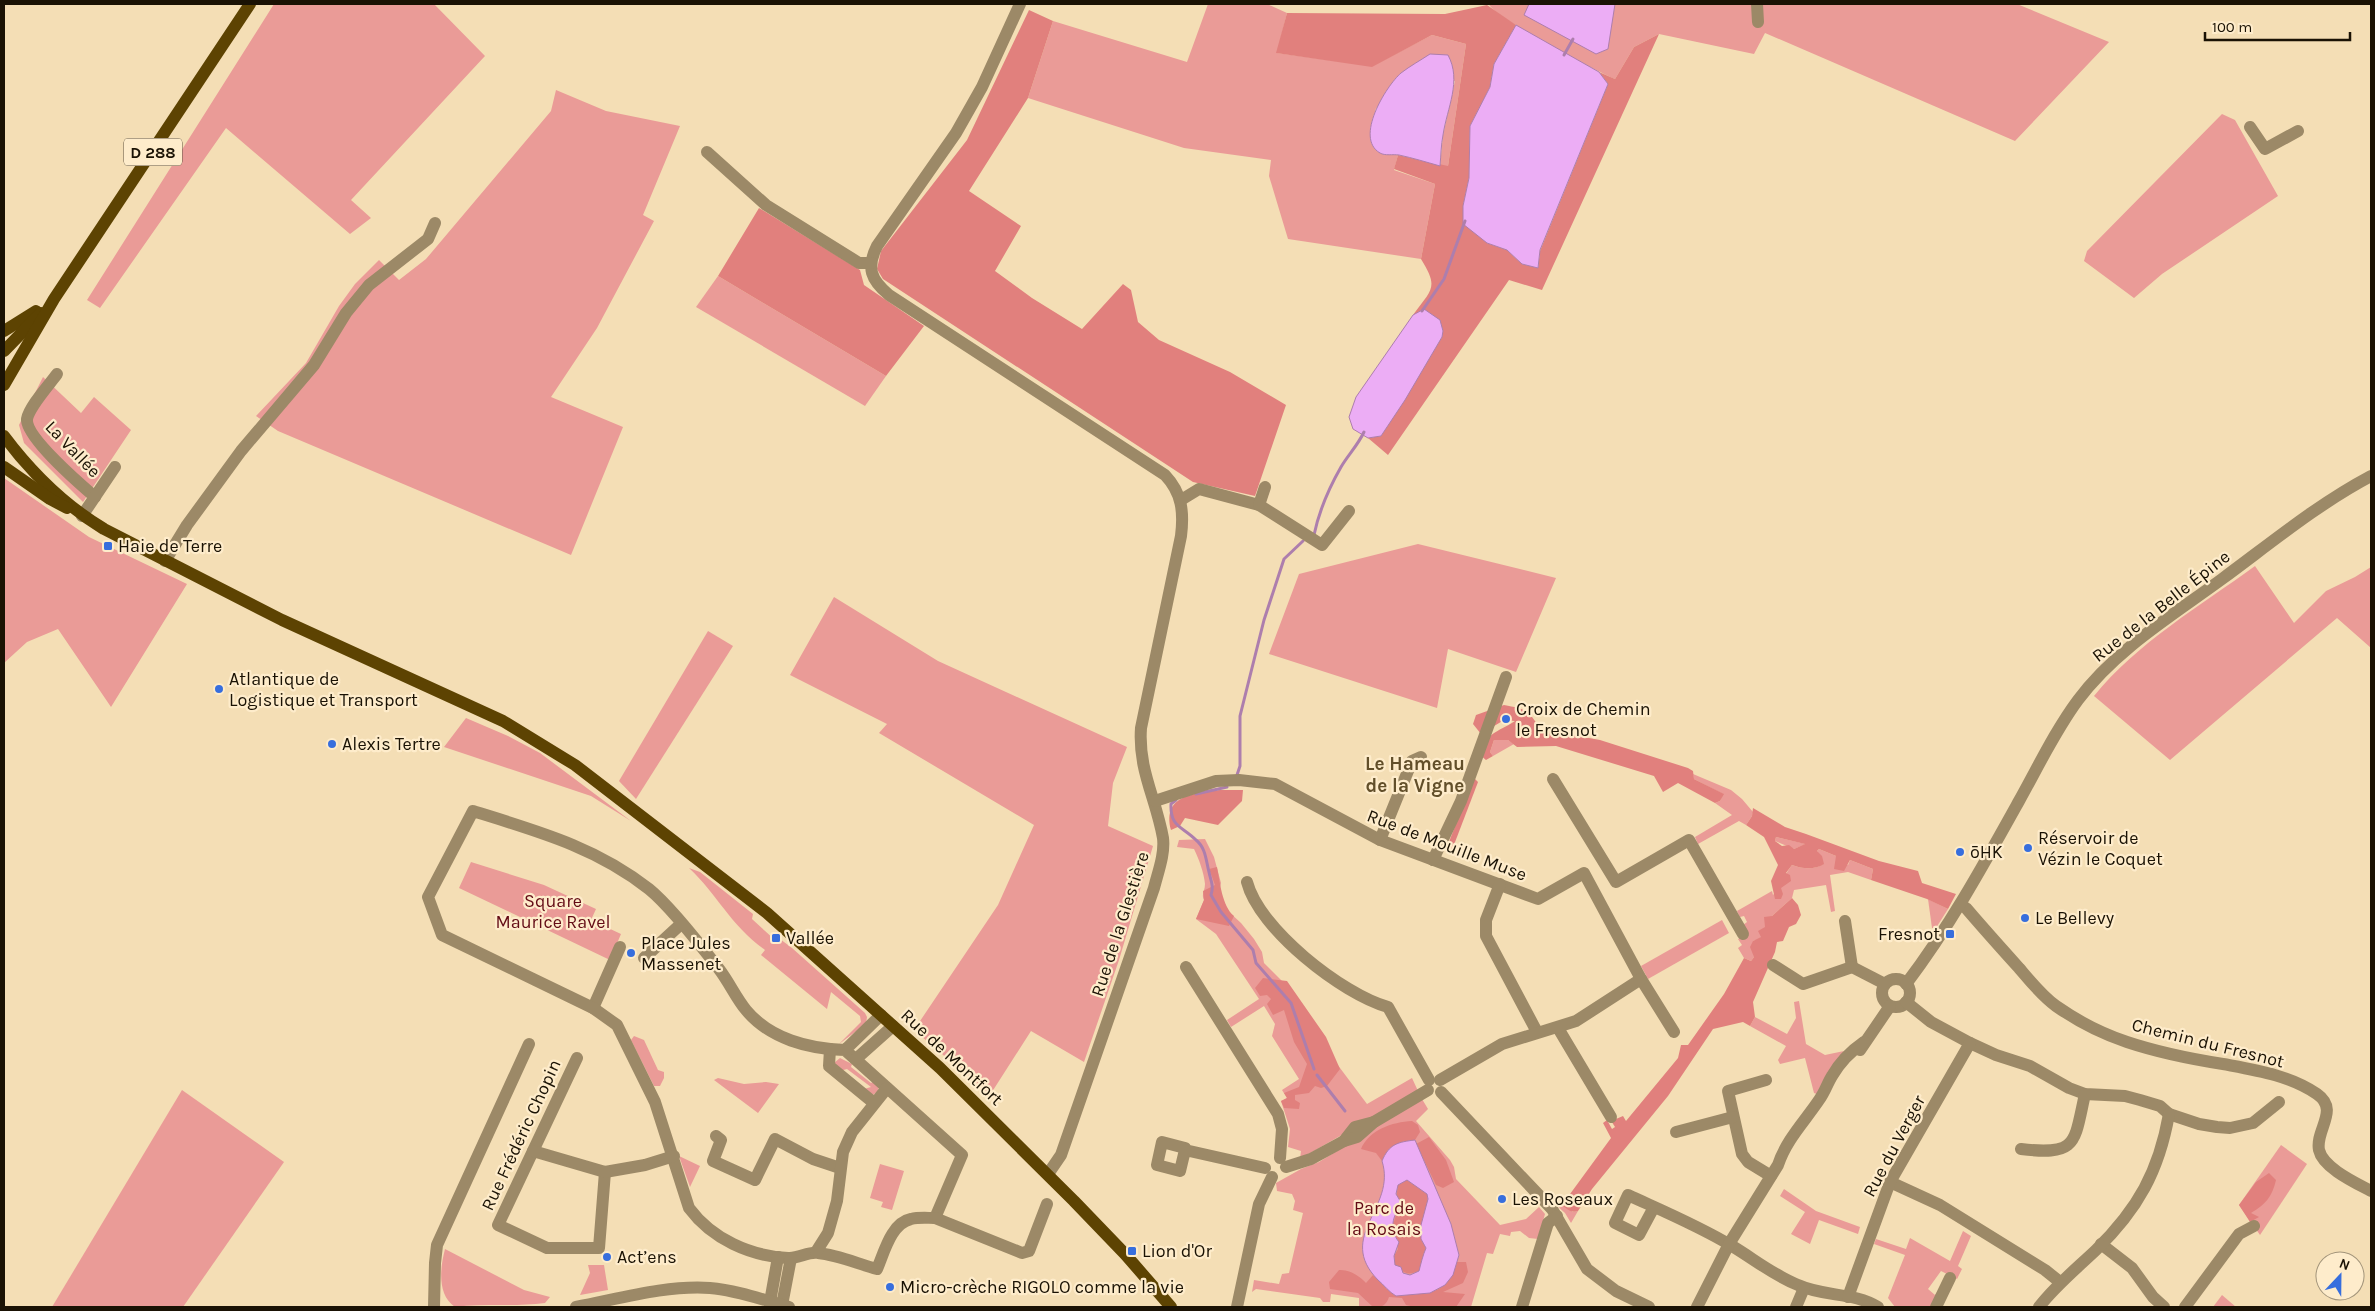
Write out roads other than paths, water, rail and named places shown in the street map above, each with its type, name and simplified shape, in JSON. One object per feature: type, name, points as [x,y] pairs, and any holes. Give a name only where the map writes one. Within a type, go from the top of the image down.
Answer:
[{"type":"main road","name":"D 288","points":[[4,384],[54,299],[250,4]]},
{"type":"main road","name":"D 288","points":[[4,351],[54,299]]},
{"type":"main road","points":[[4,331],[54,299]]},
{"type":"main road","points":[[4,436],[38,475],[80,515]]},
{"type":"main road","points":[[4,467],[50,499],[80,515]]},
{"type":"main road","name":"Rue de Montfort","points":[[80,515],[165,561],[367,661],[503,721],[575,765],[779,923],[968,1094],[1125,1254],[1171,1307]]},
{"type":"street","points":[[707,152],[766,205],[859,263],[870,263],[877,246],[956,133],[982,87],[1020,4]]},
{"type":"street","points":[[1757,4],[1758,22]]},
{"type":"street","points":[[2250,127],[2265,149],[2298,131]]},
{"type":"street","points":[[165,561],[187,525],[241,451],[314,365],[346,313],[369,285],[428,239],[435,222]]},
{"type":"street","name":"Rue de la Glestière","points":[[870,263],[876,285],[889,296],[1165,475],[1174,484],[1181,500],[1183,514],[1182,536],[1141,735],[1140,749],[1144,773],[1154,801],[1163,848],[1154,888],[1061,1155],[1048,1174]]},
{"type":"street","name":"La Vallée","points":[[57,374],[27,418],[28,427],[62,468],[95,497]]},
{"type":"street","name":"La Vallée","points":[[80,515],[95,497],[114,467]]},
{"type":"street","name":"Rue de la Belle Épine","points":[[1906,984],[1960,905],[2061,725],[2091,684],[2114,661],[2156,628],[2320,507],[2371,476]]},
{"type":"street","points":[[1259,505],[1265,488]]},
{"type":"street","points":[[1181,500],[1199,489],[1259,505],[1322,545],[1349,511]]},
{"type":"street","points":[[1433,860],[1461,801],[1506,677]]},
{"type":"street","points":[[1380,840],[1412,762],[1421,757]]},
{"type":"street","points":[[1553,778],[1616,882]]},
{"type":"street","name":"Rue de Mouille Muse","points":[[1154,801],[1216,781],[1239,780],[1276,784],[1380,840],[1538,899],[1604,862]]},
{"type":"street","points":[[935,1218],[962,1155],[856,1059],[845,1050],[830,1050],[781,1038],[756,1020],[746,1010],[720,970],[681,924],[651,891],[630,875],[592,852],[569,842],[473,811],[428,897],[442,935],[593,1008],[618,1024],[655,1102],[674,1156],[682,1191],[689,1208],[698,1220],[716,1236],[736,1245],[784,1258],[816,1252],[877,1269],[893,1233],[900,1224],[910,1219],[935,1218],[1022,1253],[1029,1251],[1034,1243],[1047,1204]]},
{"type":"street","points":[[1596,893],[1689,840],[1743,934]]},
{"type":"street","points":[[1584,873],[1642,979],[1674,1032]]},
{"type":"street","points":[[1246,882],[1250,895],[1261,913],[1292,948],[1366,1000],[1388,1007],[1435,1085],[1557,1216],[1587,1269],[1616,1292],[1649,1307]]},
{"type":"street","points":[[1500,884],[1486,920],[1486,936],[1537,1032]]},
{"type":"street","name":"Chemin du Fresnot","points":[[1960,905],[1966,908],[2036,988],[2055,1006],[2126,1042],[2268,1073],[2304,1087],[2321,1098],[2327,1115],[2318,1149],[2325,1161],[2338,1172],[2371,1191]]},
{"type":"street","points":[[1845,921],[1852,968]]},
{"type":"street","points":[[644,958],[681,924]]},
{"type":"street","points":[[593,1008],[620,947]]},
{"type":"street","points":[[1773,965],[1803,984],[1852,968],[1885,984]]},
{"type":"street","points":[[1185,1150],[1281,1176],[1283,1163],[1282,1129],[1278,1114],[1186,967]]},
{"type":"street","points":[[1236,1307],[1259,1204],[1269,1172],[1270,1159],[1283,1163],[1311,1159],[1344,1141],[1360,1135],[1374,1122],[1502,1044],[1537,1032],[1558,1028],[1589,1014],[1624,989],[1642,979]]},
{"type":"street","points":[[1896,979],[1906,984],[1910,994],[1906,1002],[1897,1007],[1886,1003],[1882,994],[1885,984],[1896,979]]},
{"type":"street","points":[[1906,1002],[1931,1022],[1970,1043],[1996,1056],[2030,1066],[2069,1088],[2085,1094],[2125,1096],[2160,1106],[2169,1114],[2199,1124],[2230,1128],[2253,1123],[2279,1102]]},
{"type":"street","points":[[1697,1307],[1729,1244],[1774,1170],[1781,1155],[1826,1090],[1831,1076],[1850,1051],[1864,1042],[1890,1006]]},
{"type":"street","points":[[845,1050],[881,1015]]},
{"type":"street","points":[[856,1059],[893,1026]]},
{"type":"street","points":[[1558,1028],[1611,1117]]},
{"type":"street","name":"Rue du Verger","points":[[1848,1297],[1890,1182],[1970,1043]]},
{"type":"street","points":[[434,1307],[437,1245],[529,1044]]},
{"type":"street","points":[[830,1050],[829,1066],[874,1103]]},
{"type":"street","name":"Rue Frédéric Chopin","points":[[577,1058],[498,1225],[547,1248],[599,1248],[605,1172]]},
{"type":"street","points":[[1766,1080],[1728,1091],[1742,1154],[1748,1162],[1774,1170]]},
{"type":"street","points":[[816,1252],[830,1225],[837,1201],[843,1152],[852,1132],[887,1088]]},
{"type":"street","points":[[2021,1150],[2042,1152],[2061,1149],[2069,1145],[2076,1134],[2085,1094]]},
{"type":"street","points":[[2039,1307],[2060,1282],[2126,1219],[2148,1184],[2164,1144],[2169,1114]]},
{"type":"street","points":[[1676,1132],[1733,1117]]},
{"type":"street","points":[[716,1136],[721,1140],[713,1161],[755,1180],[775,1138],[813,1159],[840,1168]]},
{"type":"street","points":[[533,1151],[605,1172],[644,1165],[674,1156]]},
{"type":"street","points":[[1890,1182],[1940,1205],[2045,1270],[2060,1282]]},
{"type":"street","points":[[1654,1207],[1729,1244],[1767,1270],[1804,1288],[1860,1298],[1878,1307]]},
{"type":"street","points":[[1522,1307],[1548,1223],[1557,1216]]},
{"type":"street","points":[[2185,1307],[2240,1234],[2254,1226]]},
{"type":"street","points":[[2101,1244],[2132,1268],[2153,1297],[2164,1307]]},
{"type":"street","points":[[576,1307],[646,1293],[687,1289],[724,1291],[780,1305],[784,1258]]},
{"type":"street","points":[[1936,1307],[1950,1278]]},
{"type":"street","points":[[1796,1307],[1804,1288]]},
{"type":"waterway","points":[[1564,55],[1573,39]]},
{"type":"waterway","points":[[1422,311],[1444,279],[1465,221]]},
{"type":"waterway","points":[[1314,535],[1332,483],[1364,432]]},
{"type":"waterway","points":[[1237,775],[1240,766],[1240,716],[1264,620],[1284,559],[1303,541]]},
{"type":"waterway","points":[[1196,794],[1227,787]]},
{"type":"waterway","points":[[1176,800],[1171,804],[1171,812],[1175,822],[1202,847],[1212,884],[1211,895],[1221,912],[1253,950],[1256,963],[1291,1003],[1314,1069]]},
{"type":"waterway","points":[[1317,1075],[1345,1111]]},
{"type":"place","name":"Haie de Terre","points":[[108,546]]},
{"type":"place","name":"Atlantique de Logistique et Transport","points":[[219,689]]},
{"type":"place","name":"Croix de Chemin le Fresnot","points":[[1506,719]]},
{"type":"place","name":"Alexis Tertre","points":[[332,744]]},
{"type":"place","name":"Réservoir de Vézin le Coquet","points":[[2028,848]]},
{"type":"place","name":"ōHK","points":[[1960,852]]},
{"type":"place","name":"Le Bellevy","points":[[2025,918]]},
{"type":"place","name":"Fresnot","points":[[1950,934]]},
{"type":"place","name":"Vallée","points":[[776,938]]},
{"type":"place","name":"Place Jules Massenet","points":[[631,953]]},
{"type":"place","name":"Les Roseaux","points":[[1502,1199]]},
{"type":"place","name":"Lion d'Or","points":[[1132,1251]]},
{"type":"place","name":"Act’ens","points":[[607,1257]]},
{"type":"place","name":"Micro-crèche RIGOLO comme la vie","points":[[890,1287]]},
{"type":"district","name":"Le Hameau de la Vigne","points":[[1415,775]]},
{"type":"park label","name":"Square Maurice Ravel","points":[[553,911]]},
{"type":"park label","name":"Parc de la Rosais","points":[[1384,1218]]}]
